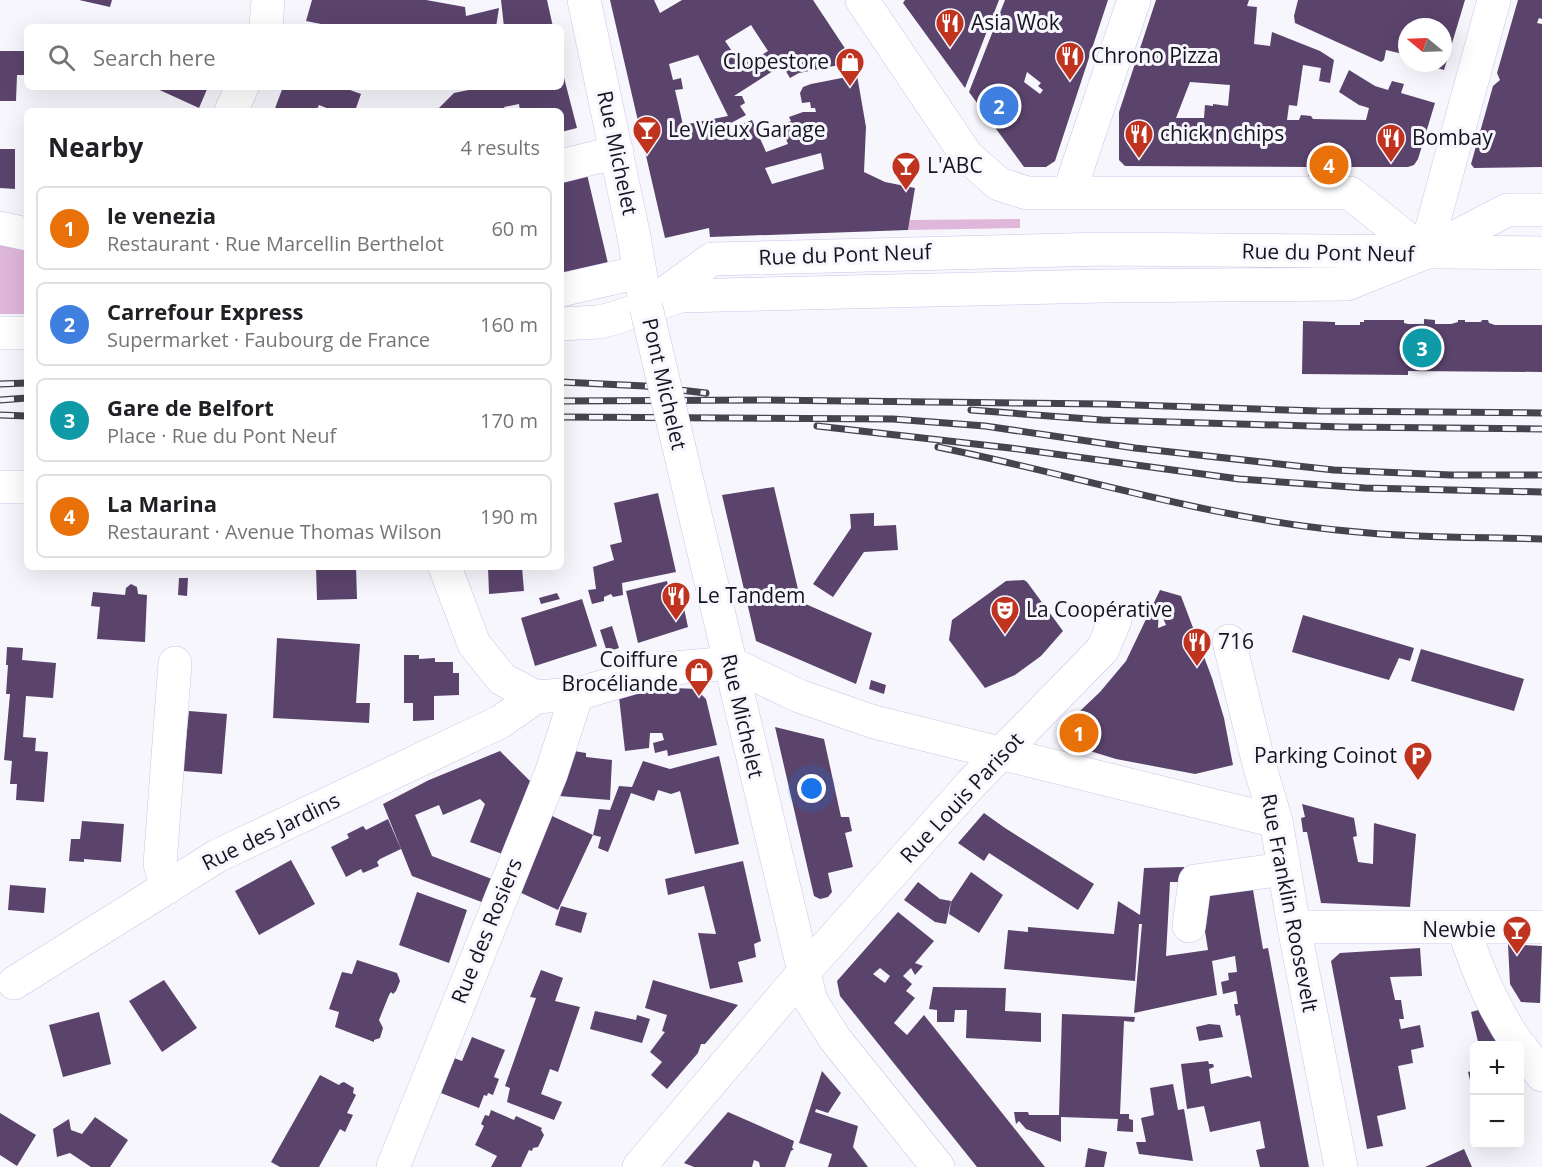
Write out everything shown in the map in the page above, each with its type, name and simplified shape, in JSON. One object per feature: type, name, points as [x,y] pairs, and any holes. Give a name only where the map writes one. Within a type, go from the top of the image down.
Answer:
[{"type":"street","points":[[266,24],[268,0]]},
{"type":"street","name":"Rue Michelet","points":[[584,0],[646,307]]},
{"type":"street","points":[[862,0],[967,156],[999,184],[1027,193],[1350,193],[1425,253],[1542,253]]},
{"type":"street","points":[[1069,193],[1134,0]]},
{"type":"street","points":[[1425,253],[1494,0]]},
{"type":"street","points":[[232,108],[241,90]]},
{"type":"street","points":[[564,164],[616,152]]},
{"type":"street","name":"Rue du Pont Neuf","points":[[564,324],[598,322],[680,296],[1347,284],[1425,253],[1507,210],[1542,210]]},
{"type":"street","points":[[0,228],[24,233]]},
{"type":"street","points":[[564,289],[640,272]]},
{"type":"street","name":"Pont Michelet","points":[[646,307],[682,460]]},
{"type":"street","points":[[0,333],[24,333]]},
{"type":"street","name":"Rue Michelet","points":[[682,460],[811,1001],[835,1039],[938,1167]]},
{"type":"street","points":[[0,487],[24,487]]},
{"type":"street","points":[[446,570],[474,644],[502,678],[536,697],[577,694],[663,669],[730,663],[799,696],[874,722],[1276,821]]},
{"type":"street","name":"Rue Louis Parisot","points":[[649,1164],[803,973],[971,784],[1103,649],[1115,620]]},
{"type":"street","name":"Rue Franklin Roosevelt","points":[[1229,641],[1259,764],[1276,821],[1294,927],[1341,1167]]},
{"type":"street","points":[[167,888],[159,864],[174,663]]},
{"type":"street","name":"Rue des Rosiers","points":[[393,1167],[551,774],[577,694]]},
{"type":"street","name":"Rue des Jardins","points":[[14,983],[217,856],[500,722],[536,697]]},
{"type":"street","points":[[1189,926],[1195,881],[1284,869]]},
{"type":"street","points":[[1294,927],[1542,927]]},
{"type":"street","points":[[1463,927],[1482,982],[1516,1041]]},
{"type":"street","points":[[1524,1052],[1542,1075]]},
{"type":"shaded area","points":[[1020,219],[1020,228],[908,230],[910,220]]},
{"type":"shaded area","points":[[0,238],[24,242],[24,314],[0,314]]},
{"type":"building","points":[[79,0],[112,0],[110,7]]},
{"type":"building","points":[[312,0],[426,0],[465,7],[466,16],[499,8],[496,24],[321,24],[306,21]]},
{"type":"building","points":[[501,0],[547,0],[552,24],[504,24]]},
{"type":"building","points":[[610,0],[654,0],[660,13],[682,0],[813,0],[854,62],[799,73],[790,78],[784,68],[792,63],[788,57],[771,68],[773,71],[734,96],[742,96],[745,103],[740,106],[746,115],[731,123],[733,128],[752,120],[766,152],[788,144],[780,125],[791,121],[789,117],[803,112],[816,112],[815,108],[811,108],[810,102],[802,103],[800,93],[803,87],[857,75],[866,127],[864,172],[885,182],[915,188],[908,230],[710,237],[709,228],[665,238]],"holes":[[[751,25],[768,51],[752,61],[748,56],[744,58],[747,64],[743,67],[725,41]],[[698,55],[728,116],[683,125],[675,90],[683,89],[681,78],[673,80],[669,64]],[[821,153],[824,169],[772,184],[765,168]]]},
{"type":"building","points":[[905,0],[999,0],[965,88],[903,3]]},
{"type":"building","points":[[1005,0],[1108,0],[1055,161],[1046,167],[1024,167],[969,92]],"holes":[[[1027,72],[1041,83],[1038,86],[1043,90],[1040,94],[1024,82]]]},
{"type":"building","points":[[1156,0],[1249,0],[1247,6],[1257,7],[1254,44],[1270,46],[1272,32],[1320,51],[1334,60],[1330,83],[1319,81],[1321,68],[1303,65],[1297,106],[1289,105],[1287,120],[1299,120],[1301,115],[1311,116],[1313,119],[1366,120],[1369,108],[1359,105],[1339,92],[1349,70],[1375,86],[1388,90],[1392,81],[1404,84],[1401,93],[1435,103],[1418,159],[1414,165],[1408,167],[1349,167],[1349,180],[1309,180],[1308,167],[1125,166],[1119,160],[1119,112]],"holes":[[[1190,82],[1230,85],[1228,106],[1205,105],[1204,118],[1176,118]]]},
{"type":"building","points":[[1298,0],[1465,0],[1452,43],[1452,18],[1398,18],[1398,53],[1386,50],[1384,60],[1381,62],[1295,23],[1294,16]]},
{"type":"building","points":[[1518,0],[1542,0],[1542,19],[1539,18],[1537,23],[1542,24],[1542,167],[1474,168],[1471,164],[1493,86],[1500,80],[1497,73]]},
{"type":"building","points":[[0,51],[24,51],[24,75],[17,75],[16,101],[0,101]]},
{"type":"building","points":[[564,78],[577,128],[564,131],[564,108],[520,108],[519,104],[504,108],[439,108],[454,93],[468,90],[564,90]]},
{"type":"building","points":[[160,90],[207,90],[199,108]]},
{"type":"building","points":[[282,90],[350,90],[361,94],[356,108],[326,108],[319,105],[318,108],[275,108]]},
{"type":"building","points":[[0,149],[15,149],[15,189],[0,188]]},
{"type":"building","points":[[586,170],[610,272],[564,282],[564,175]]},
{"type":"building","points":[[1424,319],[1435,320],[1435,324],[1451,324],[1458,320],[1481,322],[1488,320],[1489,323],[1495,325],[1542,325],[1542,372],[1408,371],[1408,375],[1302,374],[1303,321],[1360,325],[1360,322],[1364,320],[1404,320],[1404,323],[1408,324],[1424,324]]},
{"type":"building","points":[[774,487],[801,602],[872,633],[856,684],[756,641],[722,495]]},
{"type":"building","points":[[658,493],[676,572],[622,583],[623,595],[613,597],[611,594],[604,597],[604,601],[592,604],[588,590],[596,589],[593,567],[614,560],[610,545],[622,542],[614,503]]},
{"type":"building","points":[[874,513],[874,526],[896,525],[898,550],[864,552],[833,597],[813,584],[851,528],[850,514]]},
{"type":"building","points":[[316,570],[356,570],[357,599],[317,600]]},
{"type":"building","points":[[488,570],[522,570],[524,591],[489,594]]},
{"type":"building","points":[[179,578],[188,578],[187,596],[178,595]]},
{"type":"building","name":"La Coopérative","points":[[1024,580],[1063,631],[1041,656],[1015,675],[985,688],[949,640],[952,620],[1006,581]]},
{"type":"building","points":[[667,581],[673,607],[683,604],[688,627],[638,643],[626,591]]},
{"type":"building","points":[[131,584],[137,587],[138,594],[147,595],[145,642],[97,639],[100,607],[91,606],[93,592],[125,595],[126,588]]},
{"type":"building","points":[[1160,590],[1181,596],[1212,678],[1224,718],[1233,765],[1195,774],[1116,759],[1067,744],[1062,728],[1100,692],[1126,661]],"holes":[[[1159,604],[1167,605],[1169,614],[1163,618],[1166,625],[1158,628]]]},
{"type":"building","points":[[557,593],[560,599],[541,604],[539,598]]},
{"type":"building","points":[[582,599],[597,646],[535,666],[521,618]]},
{"type":"building","points":[[1303,615],[1414,648],[1410,661],[1399,658],[1389,680],[1292,652]]},
{"type":"building","points":[[612,626],[619,648],[607,652],[600,630]]},
{"type":"building","points":[[277,638],[360,644],[356,703],[370,703],[369,723],[273,718]]},
{"type":"building","points":[[7,647],[23,648],[22,660],[56,663],[53,698],[26,696],[23,737],[36,738],[35,751],[48,752],[44,802],[16,800],[17,784],[10,784],[12,761],[4,760],[10,694],[6,694]]},
{"type":"building","points":[[1421,649],[1524,679],[1514,711],[1411,681]]},
{"type":"building","points":[[404,655],[419,655],[419,659],[435,658],[435,662],[453,662],[453,673],[459,673],[459,695],[434,696],[434,720],[413,721],[413,703],[404,703]]},
{"type":"building","points":[[871,680],[886,685],[884,694],[869,689]]},
{"type":"building","points":[[653,687],[696,689],[706,699],[717,745],[668,756],[667,750],[655,753],[653,743],[664,740],[662,733],[650,733],[649,748],[625,751],[619,697]]},
{"type":"building","points":[[189,711],[227,714],[222,774],[183,771]]},
{"type":"building","points":[[775,727],[824,739],[841,817],[849,817],[852,831],[845,833],[853,867],[828,873],[832,892],[828,897],[820,899],[814,896]]},
{"type":"building","points":[[500,751],[532,783],[505,855],[470,842],[485,804],[480,799],[443,815],[439,805],[415,815],[432,856],[497,881],[487,904],[412,876],[383,804],[429,780]]},
{"type":"building","points":[[574,751],[586,753],[586,757],[612,760],[610,800],[559,796]]},
{"type":"building","points":[[719,756],[739,844],[695,854],[680,791],[671,794],[658,790],[654,801],[631,793],[608,852],[598,848],[601,837],[593,835],[599,809],[610,810],[619,786],[632,787],[643,761],[670,769]]},
{"type":"building","points":[[1302,804],[1354,818],[1357,836],[1353,837],[1358,862],[1373,864],[1374,823],[1416,834],[1410,907],[1321,903],[1307,832],[1303,832],[1301,818],[1305,817]]},
{"type":"building","points":[[984,813],[1094,884],[1078,910],[989,853],[984,861],[958,843]]},
{"type":"building","points":[[550,815],[593,835],[558,910],[517,891]]},
{"type":"building","points":[[388,819],[401,849],[380,859],[377,862],[379,866],[363,873],[361,869],[346,877],[331,847],[349,838],[347,834],[363,826],[366,830]]},
{"type":"building","points":[[82,821],[124,824],[121,862],[84,859],[84,862],[69,861],[71,839],[80,839]]},
{"type":"building","points":[[291,860],[315,904],[259,935],[235,891]]},
{"type":"building","points":[[743,861],[761,941],[754,944],[756,957],[738,962],[743,982],[710,989],[698,933],[716,934],[704,886],[668,895],[665,879]]},
{"type":"building","points":[[1184,867],[1184,882],[1170,882],[1166,956],[1208,950],[1199,894],[1252,884],[1263,949],[1268,948],[1309,1167],[1260,1167],[1256,1150],[1265,1148],[1260,1121],[1210,1132],[1204,1106],[1187,1109],[1181,1064],[1208,1061],[1209,1064],[1213,1064],[1214,1067],[1209,1069],[1211,1084],[1248,1076],[1252,1078],[1240,1015],[1236,1016],[1234,1004],[1238,1004],[1236,991],[1223,994],[1221,982],[1229,980],[1228,973],[1237,972],[1235,956],[1212,961],[1217,995],[1134,1013],[1142,924],[1139,924],[1135,981],[1004,969],[1008,930],[1028,932],[1028,927],[1114,934],[1118,901],[1140,915],[1144,868]]},
{"type":"building","points":[[971,872],[1003,895],[979,933],[949,914],[951,902]]},
{"type":"building","points":[[918,882],[940,899],[951,901],[946,924],[935,922],[904,900]]},
{"type":"building","points":[[10,885],[46,888],[44,913],[8,910]]},
{"type":"building","points":[[417,892],[467,910],[449,963],[399,945]]},
{"type":"building","points":[[561,906],[587,913],[581,933],[555,925]]},
{"type":"building","points":[[898,912],[934,941],[915,963],[923,966],[915,975],[911,968],[903,976],[912,984],[906,991],[915,998],[894,1023],[907,1035],[924,1015],[1045,1167],[977,1167],[840,996],[837,981]],"holes":[[[880,968],[890,976],[885,983],[873,974]]]},
{"type":"building","points":[[1508,944],[1542,946],[1540,1003],[1521,1002],[1510,984]]},
{"type":"building","points":[[1420,948],[1422,976],[1390,977],[1395,1000],[1401,1000],[1404,1019],[1399,1019],[1401,1029],[1420,1025],[1424,1047],[1411,1050],[1413,1063],[1398,1066],[1406,1109],[1377,1116],[1383,1146],[1367,1149],[1331,961],[1340,953]]},
{"type":"building","points":[[357,960],[397,973],[400,981],[396,991],[389,995],[379,1020],[383,1028],[380,1038],[374,1042],[335,1027],[339,1012],[329,1009],[342,972],[352,974]]},
{"type":"building","points":[[541,970],[563,978],[555,1001],[580,1007],[558,1072],[550,1069],[541,1094],[562,1102],[554,1120],[507,1102],[510,1088],[505,1086],[536,998],[530,997]]},
{"type":"building","points":[[164,980],[197,1028],[162,1052],[129,1001]]},
{"type":"building","points":[[653,980],[738,1005],[705,1044],[701,1044],[698,1053],[667,1089],[651,1075],[662,1062],[650,1052],[665,1032],[662,1031],[667,1015],[645,1008]]},
{"type":"building","points":[[933,987],[1006,988],[1005,1011],[1041,1013],[1041,1042],[966,1038],[967,1010],[955,1010],[954,1022],[937,1022],[937,1010],[929,1009]]},
{"type":"building","points":[[1482,1009],[1502,1041],[1478,1041],[1471,1012]]},
{"type":"building","points":[[595,1011],[636,1020],[637,1015],[650,1019],[642,1043],[590,1029]]},
{"type":"building","points":[[99,1012],[111,1064],[63,1077],[49,1025]]},
{"type":"building","points":[[1062,1014],[1135,1017],[1134,1022],[1124,1021],[1120,1114],[1129,1114],[1129,1119],[1133,1120],[1133,1132],[1117,1131],[1118,1119],[1061,1117],[1061,1142],[1026,1129],[1019,1121],[1016,1124],[1014,1112],[1028,1112],[1029,1115],[1059,1115]]},
{"type":"building","points":[[1209,1024],[1220,1025],[1223,1037],[1199,1041],[1196,1027]]},
{"type":"building","points":[[472,1037],[505,1050],[494,1077],[499,1079],[493,1095],[488,1093],[487,1096],[484,1095],[479,1108],[441,1093],[454,1058],[462,1061]]},
{"type":"building","points":[[822,1071],[841,1093],[828,1113],[816,1109],[815,1112],[858,1126],[853,1147],[868,1167],[828,1167],[832,1154],[799,1143]]},
{"type":"building","points":[[320,1075],[339,1085],[344,1082],[354,1088],[353,1093],[356,1095],[347,1113],[353,1115],[345,1132],[340,1129],[319,1167],[280,1167],[271,1162]]},
{"type":"building","points":[[1173,1084],[1178,1110],[1184,1109],[1193,1161],[1139,1154],[1136,1142],[1146,1142],[1141,1118],[1154,1115],[1150,1088]]},
{"type":"building","points":[[491,1110],[514,1120],[516,1116],[542,1128],[544,1135],[538,1147],[533,1148],[532,1151],[529,1150],[521,1167],[491,1167],[497,1156],[475,1145],[484,1126],[481,1124],[485,1115],[489,1116]]},
{"type":"building","points":[[728,1112],[794,1141],[792,1148],[794,1149],[785,1167],[760,1167],[759,1162],[754,1160],[752,1167],[694,1167],[684,1163]]},
{"type":"building","points":[[0,1113],[36,1135],[17,1166],[0,1155]]},
{"type":"building","points":[[95,1117],[128,1140],[110,1167],[91,1167],[70,1153],[57,1157],[53,1129],[69,1119],[71,1130],[82,1134]]},
{"type":"building","points":[[1088,1148],[1107,1152],[1104,1167],[1085,1167]]},
{"type":"building","points":[[1464,1149],[1472,1167],[1425,1167]]},
{"type":"railway","points":[[564,382],[645,386],[706,393]]},
{"type":"railway","points":[[0,384],[24,383]]},
{"type":"railway","points":[[0,400],[24,398]]},
{"type":"railway","points":[[564,401],[763,400],[1104,404],[1320,411],[1542,413]]},
{"type":"railway","points":[[971,410],[1102,420],[1344,427],[1542,429]]},
{"type":"railway","points":[[0,415],[24,416]]},
{"type":"railway","points":[[564,417],[893,419],[985,426],[1135,448],[1334,470],[1451,475],[1542,475]]},
{"type":"railway","points":[[817,426],[1010,448],[1239,479],[1365,488],[1542,492]]},
{"type":"railway","points":[[938,447],[1141,495],[1295,525],[1396,535],[1542,539]]},
{"type":"place","name":"Asia Wok","points":[[950,48]]},
{"type":"place","name":"Chrono Pizza","points":[[1070,82]]},
{"type":"place","name":"Clopestore","points":[[850,88]]},
{"type":"place","name":"Carrefour Express","points":[[999,106]]},
{"type":"place","name":"Le Vieux Garage","points":[[647,156]]},
{"type":"place","name":"chick n chips","points":[[1139,160]]},
{"type":"place","name":"Bombay","points":[[1391,164]]},
{"type":"place","name":"La Marina","points":[[1329,165]]},
{"type":"place","name":"L'ABC","points":[[906,192]]},
{"type":"place","name":"Gare de Belfort","points":[[1422,348]]},
{"type":"place","name":"Le Tandem","points":[[676,622]]},
{"type":"place","name":"La Coopérative","points":[[1005,636]]},
{"type":"place","name":"716","points":[[1197,668]]},
{"type":"place","name":"Coiffure Brocéliande","points":[[699,698]]},
{"type":"place","name":"le venezia","points":[[1079,733]]},
{"type":"place","name":"Parking Coinot","points":[[1418,782]]},
{"type":"place","name":"Newbie","points":[[1517,956]]}]
